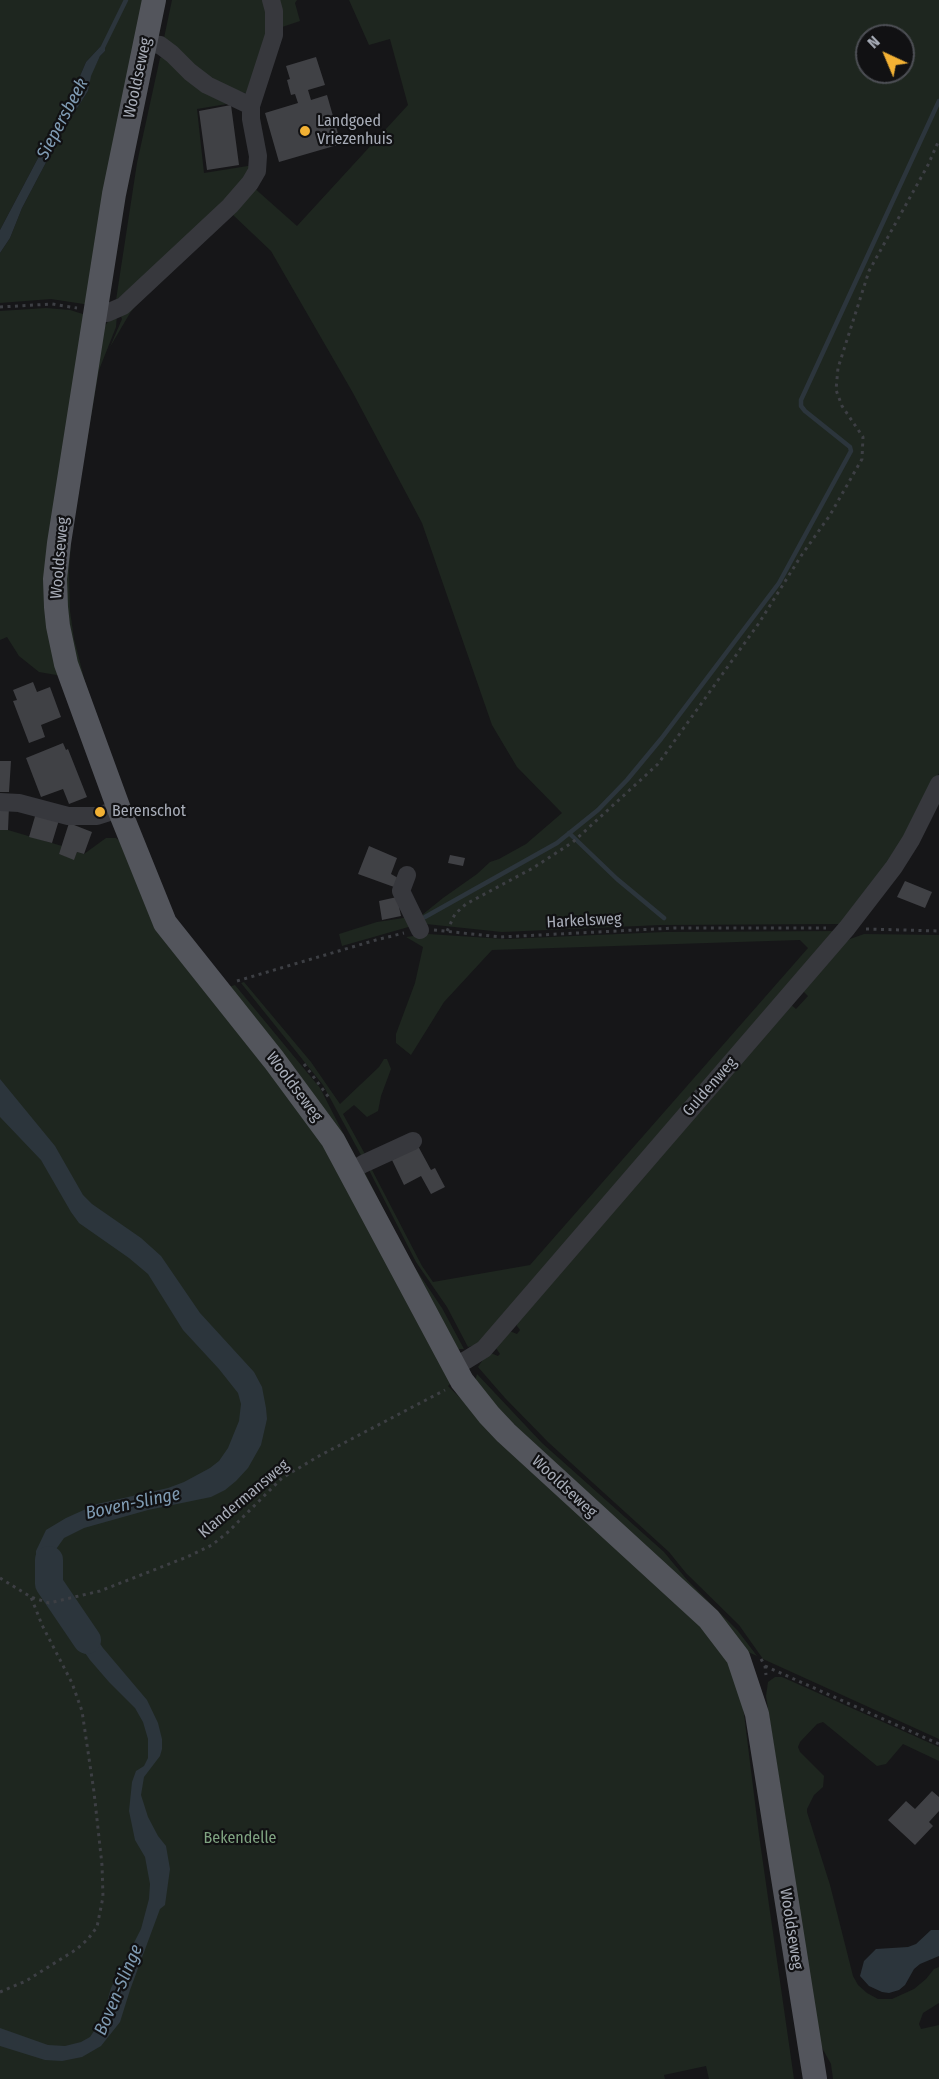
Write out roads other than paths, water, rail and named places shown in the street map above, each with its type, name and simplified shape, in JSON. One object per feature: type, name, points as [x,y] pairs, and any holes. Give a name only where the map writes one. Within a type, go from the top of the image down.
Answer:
[{"type":"main road","name":"Wooldseweg","points":[[154,0],[114,194],[59,543],[56,607],[59,636],[66,664],[118,809],[165,923],[321,1123],[351,1171],[458,1374],[489,1415],[506,1433],[709,1619],[738,1657],[757,1714],[815,2079]]},
{"type":"street","points":[[96,311],[107,313],[123,306],[230,206],[257,171],[258,156],[251,119],[251,106],[274,35],[274,11],[271,0]]},
{"type":"street","points":[[145,43],[160,45],[207,85],[251,106]]},
{"type":"street","name":"Guldenweg","points":[[458,1374],[484,1349],[847,928],[900,858],[939,784]]},
{"type":"street","points":[[0,802],[20,803],[68,816],[97,816],[118,809]]},
{"type":"street","points":[[407,875],[401,891],[420,930]]},
{"type":"street","points":[[351,1171],[413,1141]]},
{"type":"water","name":"Siepersbeek","points":[[105,45],[105,51],[100,56],[91,76],[88,91],[62,132],[22,208],[10,238],[0,253],[0,230],[74,90],[86,62],[100,47]]},
{"type":"water","points":[[0,1079],[55,1146],[83,1195],[92,1204],[141,1238],[161,1256],[200,1313],[254,1372],[262,1387],[266,1408],[267,1419],[261,1445],[248,1468],[225,1490],[211,1497],[148,1510],[84,1528],[64,1538],[54,1552],[53,1566],[69,1593],[51,1597],[36,1559],[36,1551],[46,1530],[97,1504],[168,1488],[210,1468],[219,1461],[228,1448],[239,1421],[241,1404],[238,1393],[183,1330],[148,1274],[79,1223],[41,1160],[0,1117]]},
{"type":"water","points":[[73,1605],[103,1648],[147,1700],[158,1723],[162,1749],[160,1756],[144,1777],[141,1795],[148,1817],[166,1846],[170,1869],[165,1905],[160,1909],[120,2022],[101,2046],[82,2057],[62,2061],[45,2060],[0,2046],[0,2028],[48,2045],[65,2046],[90,2037],[102,2019],[111,1988],[141,1929],[149,1899],[150,1884],[145,1857],[135,1840],[129,1811],[132,1782],[136,1771],[144,1766],[148,1758],[148,1739],[143,1722],[135,1708],[90,1660],[57,1613],[56,1609]]},
{"type":"water","points":[[931,1930],[939,1930],[939,1956],[914,1969],[905,1985],[899,1990],[889,1993],[882,1992],[869,1986],[860,1976],[864,1961],[876,1949],[908,1947],[916,1944]]},
{"type":"waterway","name":"Siepersbeek","points":[[102,49],[126,0]]},
{"type":"waterway","points":[[425,917],[557,843],[598,810],[661,739],[779,583],[851,451],[850,447],[805,411],[801,406],[801,400],[939,101]]},
{"type":"waterway","points":[[569,833],[617,879],[664,918]]},
{"type":"waterway","name":"Boven-Slinge","points":[[49,1560],[49,1584],[87,1640]]},
{"type":"place","name":"Landgoed Vriezenhuis","points":[[305,131]]},
{"type":"place","name":"Berenschot","points":[[100,812]]},
{"type":"park label","name":"Bekendelle","points":[[240,1839]]}]
